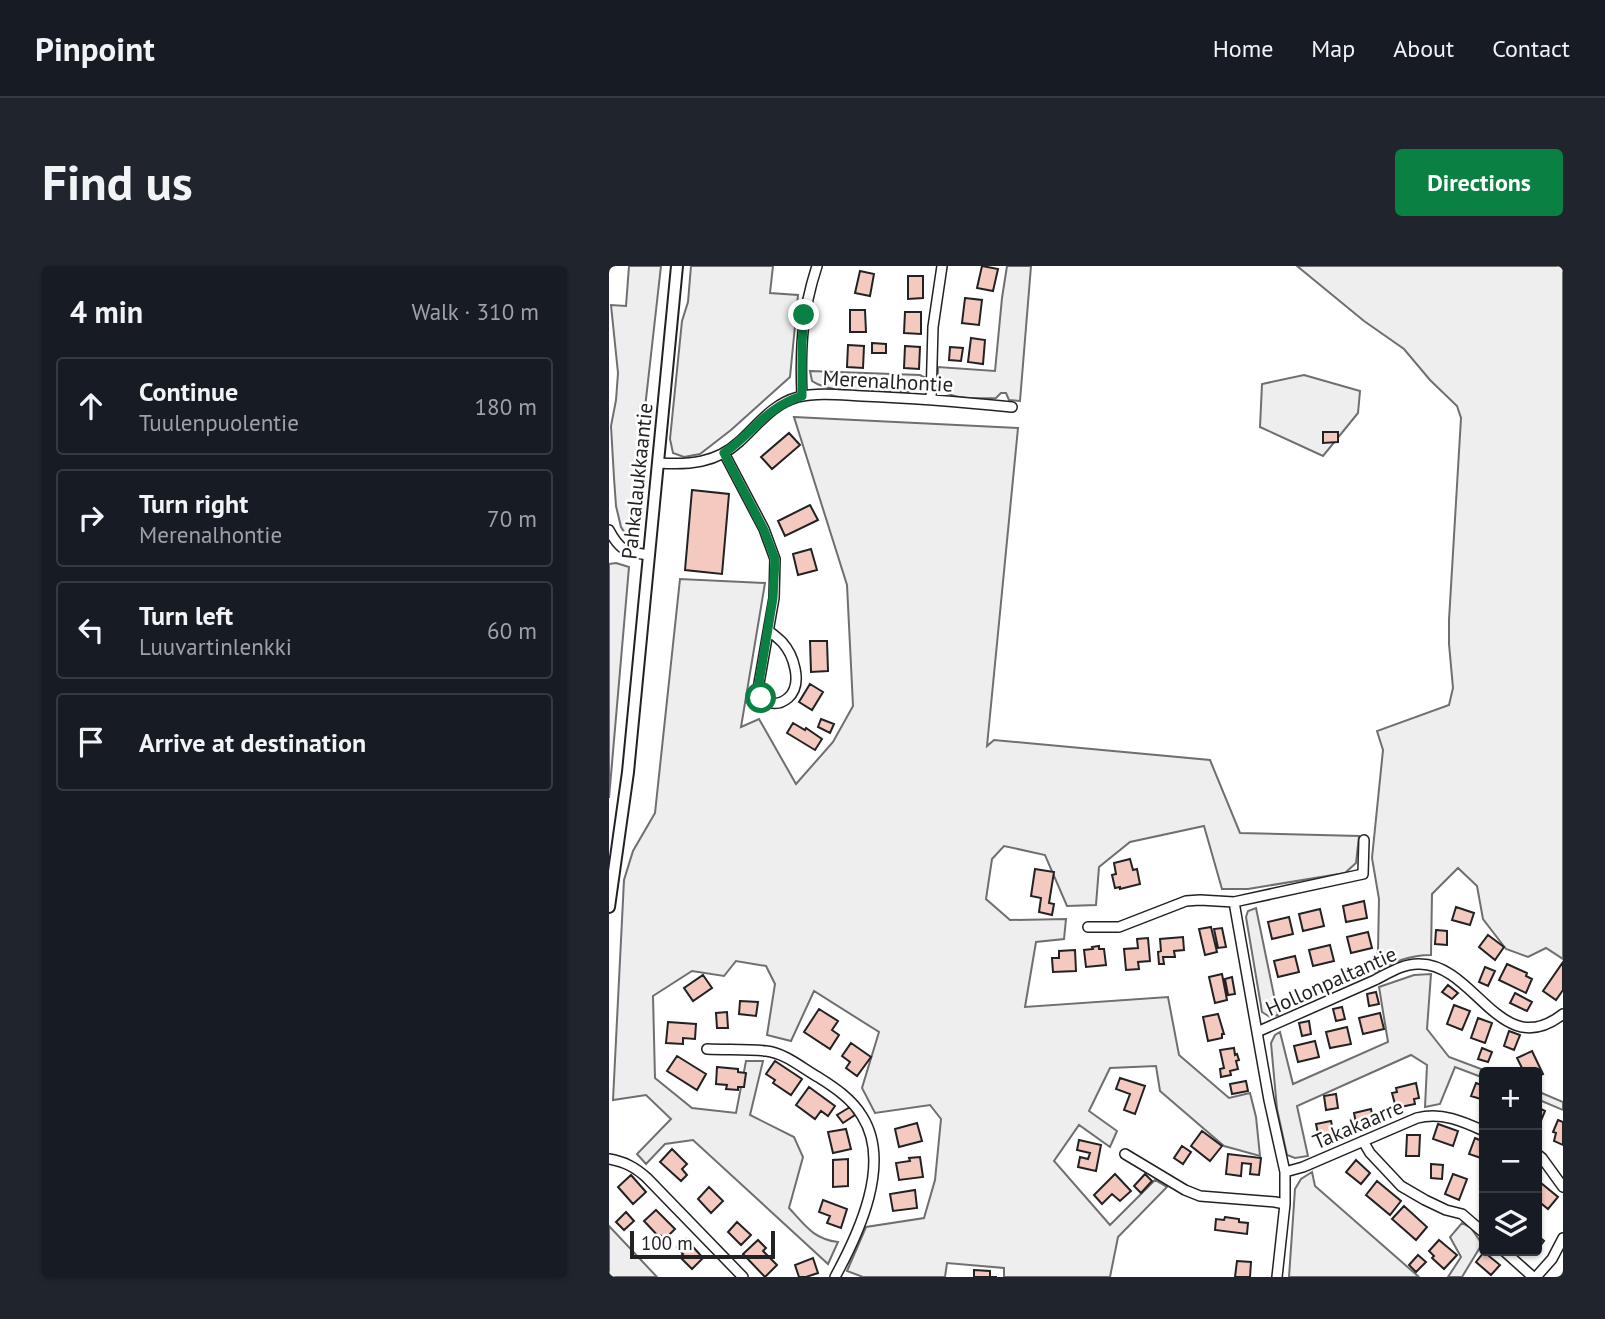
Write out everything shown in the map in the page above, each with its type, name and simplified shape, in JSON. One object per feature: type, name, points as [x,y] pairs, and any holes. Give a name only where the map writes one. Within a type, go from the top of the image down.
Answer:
[{"type":"street","name":"Pahkalaukkaantie","points":[[609,907],[628,772],[677,266]]},
{"type":"street","points":[[802,396],[804,315],[817,266]]},
{"type":"street","points":[[931,399],[933,327],[942,266]]},
{"type":"street","name":"Merenalhontie","points":[[659,463],[696,463],[724,453],[738,444],[766,415],[789,400],[802,396],[931,399],[1012,407]]},
{"type":"street","points":[[724,453],[764,530],[775,559],[769,631],[758,689],[761,698],[777,703],[787,699],[793,691],[795,671],[782,642],[769,631]]},
{"type":"street","points":[[609,530],[613,548],[649,555]]},
{"type":"street","points":[[1088,927],[1119,927],[1186,901],[1234,902],[1363,874],[1364,840]]},
{"type":"street","points":[[1234,902],[1269,1100],[1285,1172],[1286,1205],[1277,1277]]},
{"type":"street","name":"Hollonpaltantie","points":[[1257,1032],[1393,970],[1418,964],[1440,967],[1455,976],[1496,1015],[1517,1026],[1540,1027],[1563,1014]]},
{"type":"street","points":[[707,1049],[767,1051],[785,1057],[848,1099],[862,1115],[874,1145],[875,1161],[871,1188],[852,1245],[835,1277]]},
{"type":"street","name":"Takakaarre","points":[[1285,1172],[1303,1167],[1417,1118],[1444,1116],[1479,1128]]},
{"type":"street","points":[[1363,1141],[1370,1153],[1401,1185],[1446,1210],[1462,1214],[1479,1229]]},
{"type":"street","points":[[1125,1154],[1200,1196],[1286,1205]]},
{"type":"street","points":[[1542,1158],[1563,1187]]},
{"type":"street","points":[[609,1160],[635,1168],[647,1178],[743,1277]]},
{"type":"street","points":[[1510,1256],[1534,1277],[1552,1258],[1563,1238]]},
{"type":"shaded area","points":[[629,266],[661,266],[630,541],[621,527],[616,506],[611,426],[618,373],[611,305],[626,306]]},
{"type":"shaded area","points":[[691,266],[773,266],[770,293],[798,295],[790,377],[700,454],[684,457],[673,453],[670,439],[682,321],[688,302]]},
{"type":"shaded area","points":[[1007,266],[1031,266],[1020,401],[1009,400],[1006,393],[1001,393],[996,398],[964,398],[948,394],[939,384],[938,367],[995,371]]},
{"type":"shaded area","points":[[1297,266],[1563,266],[1563,959],[1546,948],[1528,957],[1506,949],[1483,919],[1477,886],[1458,868],[1432,894],[1431,955],[1402,960],[1375,972],[1379,899],[1372,858],[1383,750],[1377,731],[1449,705],[1453,688],[1449,620],[1461,418],[1457,406],[1404,349],[1364,321]]},
{"type":"shaded area","points":[[810,371],[920,375],[926,378],[922,387],[907,392],[858,391],[821,385],[812,381]]},
{"type":"shaded area","points":[[1304,375],[1360,391],[1358,413],[1323,456],[1260,427],[1262,384]]},
{"type":"shaded area","points":[[794,417],[1018,428],[987,746],[994,740],[1210,760],[1240,833],[1359,836],[1356,863],[1345,873],[1248,889],[1222,889],[1204,826],[1130,842],[1099,867],[1096,905],[1067,906],[1045,855],[1004,846],[992,859],[986,899],[1010,920],[1066,919],[1064,939],[1036,942],[1025,1007],[1168,997],[1179,1055],[1229,1098],[1250,1093],[1256,1117],[1260,1156],[1224,1146],[1160,1091],[1156,1066],[1110,1068],[1089,1111],[1117,1131],[1110,1147],[1079,1125],[1054,1161],[1110,1225],[1155,1180],[1167,1187],[1118,1237],[1110,1277],[1004,1277],[1004,1268],[947,1263],[945,1277],[863,1277],[847,1271],[866,1227],[924,1218],[935,1180],[941,1119],[930,1105],[875,1113],[862,1088],[879,1032],[814,991],[791,1041],[767,1035],[775,984],[766,966],[736,961],[724,976],[692,971],[653,996],[655,1078],[692,1108],[736,1113],[746,1061],[763,1061],[750,1115],[794,1137],[803,1157],[789,1208],[816,1234],[838,1242],[828,1264],[693,1140],[665,1144],[646,1164],[637,1154],[671,1119],[646,1095],[613,1100],[624,880],[633,851],[655,813],[680,579],[765,583],[741,727],[759,719],[796,784],[833,742],[853,706],[847,585]]},
{"type":"shaded area","points":[[609,564],[629,567],[609,798]]},
{"type":"shaded area","points":[[1256,908],[1278,1015],[1270,1017],[1262,1012],[1246,917],[1248,911]]},
{"type":"shaded area","points":[[1431,974],[1427,1029],[1449,1057],[1479,1068],[1479,1076],[1455,1067],[1440,1104],[1425,1107],[1427,1065],[1411,1055],[1297,1106],[1308,1156],[1295,1158],[1287,1155],[1277,1109],[1271,1043],[1275,1035],[1280,1032],[1293,1084],[1388,1042],[1379,987],[1414,975]]},
{"type":"shaded area","points":[[1542,1093],[1563,1102],[1563,1110],[1542,1101]]},
{"type":"shaded area","points":[[1312,1172],[1315,1186],[1419,1277],[1289,1277],[1295,1189],[1301,1179]]},
{"type":"shaded area","points":[[1462,1223],[1471,1228],[1479,1240],[1479,1249],[1462,1277],[1448,1277],[1461,1257],[1450,1237]]},
{"type":"shaded area","points":[[609,1226],[657,1277],[609,1277]]},
{"type":"building","points":[[982,266],[998,269],[993,291],[977,288]]},
{"type":"building","points":[[860,271],[874,274],[870,296],[855,293]]},
{"type":"building","points":[[908,276],[923,276],[923,298],[908,299]]},
{"type":"building","points":[[965,298],[982,300],[979,325],[962,323]]},
{"type":"building","points":[[850,310],[865,310],[866,332],[850,332]]},
{"type":"building","points":[[905,312],[921,312],[921,334],[904,333]]},
{"type":"building","points":[[971,338],[985,340],[983,364],[968,362]]},
{"type":"building","points":[[872,343],[886,344],[886,353],[872,353]]},
{"type":"building","points":[[848,345],[864,346],[863,368],[847,367]]},
{"type":"building","points":[[905,346],[920,347],[919,369],[904,368]]},
{"type":"building","points":[[950,347],[963,348],[961,361],[949,360]]},
{"type":"building","points":[[1323,432],[1338,432],[1338,442],[1323,443]]},
{"type":"building","points":[[789,433],[800,445],[772,469],[761,457]]},
{"type":"building","points":[[692,490],[729,494],[722,574],[685,570]]},
{"type":"building","points":[[810,505],[818,520],[785,536],[778,521]]},
{"type":"building","points":[[811,549],[817,570],[798,575],[793,554]]},
{"type":"building","points":[[810,641],[827,641],[828,671],[811,672]]},
{"type":"building","points":[[810,684],[823,692],[812,710],[799,702]]},
{"type":"building","points":[[821,719],[834,724],[830,733],[818,727]]},
{"type":"building","points":[[793,723],[822,739],[815,750],[787,733]]},
{"type":"building","points":[[1130,859],[1133,870],[1137,869],[1140,884],[1115,888],[1112,875],[1116,874],[1114,863]]},
{"type":"building","points":[[1035,869],[1054,872],[1049,903],[1054,904],[1052,915],[1039,912],[1041,898],[1031,896]]},
{"type":"building","points":[[1364,901],[1367,918],[1346,922],[1343,906]]},
{"type":"building","points":[[1456,907],[1474,913],[1470,925],[1452,920]]},
{"type":"building","points":[[1320,909],[1324,926],[1303,931],[1299,914]]},
{"type":"building","points":[[1289,917],[1293,934],[1272,939],[1268,922]]},
{"type":"building","points":[[1211,927],[1217,952],[1205,955],[1199,929]]},
{"type":"building","points":[[1222,928],[1226,947],[1218,948],[1214,929]]},
{"type":"building","points":[[1436,930],[1447,931],[1447,945],[1435,944]]},
{"type":"building","points":[[1368,932],[1372,948],[1351,953],[1347,937]]},
{"type":"building","points":[[1488,935],[1504,947],[1495,960],[1479,947]]},
{"type":"building","points":[[1183,937],[1184,950],[1174,951],[1175,957],[1163,957],[1164,964],[1159,964],[1160,939]]},
{"type":"building","points":[[1148,938],[1150,961],[1138,962],[1139,969],[1126,970],[1124,949],[1138,948],[1137,939]]},
{"type":"building","points":[[1330,945],[1334,961],[1313,966],[1309,950]]},
{"type":"building","points":[[1099,946],[1099,949],[1104,949],[1106,965],[1086,967],[1084,950]]},
{"type":"building","points":[[1075,950],[1076,971],[1053,972],[1052,958],[1059,958],[1059,951]]},
{"type":"building","points":[[1295,956],[1299,972],[1278,977],[1274,961]]},
{"type":"building","points":[[1563,962],[1563,990],[1556,1000],[1543,991]]},
{"type":"building","points":[[1507,964],[1527,973],[1526,976],[1532,979],[1526,993],[1499,980]]},
{"type":"building","points":[[1485,967],[1495,971],[1488,986],[1479,982]]},
{"type":"building","points":[[1222,974],[1227,1000],[1215,1003],[1209,977]]},
{"type":"building","points":[[703,975],[712,988],[693,1001],[684,988]]},
{"type":"building","points":[[1232,977],[1235,994],[1228,995],[1225,979]]},
{"type":"building","points":[[1448,985],[1458,993],[1452,999],[1442,992]]},
{"type":"building","points":[[1376,992],[1379,1004],[1369,1006],[1367,994]]},
{"type":"building","points":[[1515,993],[1532,1002],[1527,1011],[1510,1003]]},
{"type":"building","points":[[740,1001],[758,1002],[756,1016],[739,1014]]},
{"type":"building","points":[[1454,1005],[1470,1011],[1462,1030],[1447,1024]]},
{"type":"building","points":[[1342,1007],[1345,1019],[1336,1021],[1333,1009]]},
{"type":"building","points":[[819,1009],[838,1021],[832,1030],[839,1035],[830,1049],[804,1032]]},
{"type":"building","points":[[727,1012],[728,1028],[717,1028],[716,1013]]},
{"type":"building","points":[[1380,1013],[1384,1029],[1363,1034],[1359,1018]]},
{"type":"building","points":[[1218,1014],[1224,1034],[1222,1038],[1208,1041],[1203,1017]]},
{"type":"building","points":[[1478,1018],[1492,1023],[1485,1043],[1471,1038]]},
{"type":"building","points":[[1309,1021],[1311,1034],[1302,1036],[1299,1023]]},
{"type":"building","points":[[668,1022],[696,1024],[695,1039],[683,1038],[683,1044],[666,1043]]},
{"type":"building","points":[[1347,1027],[1351,1044],[1330,1048],[1326,1032]]},
{"type":"building","points":[[1509,1031],[1520,1035],[1514,1050],[1504,1046]]},
{"type":"building","points":[[1315,1041],[1319,1057],[1298,1062],[1294,1046]]},
{"type":"building","points":[[851,1043],[871,1057],[857,1076],[846,1068],[850,1062],[842,1056]]},
{"type":"building","points":[[1234,1048],[1239,1060],[1236,1061],[1238,1069],[1230,1071],[1231,1075],[1221,1077],[1220,1069],[1224,1068],[1220,1050]]},
{"type":"building","points":[[1482,1048],[1492,1052],[1488,1062],[1478,1059]]},
{"type":"building","points":[[1532,1051],[1540,1067],[1522,1067],[1517,1058]]},
{"type":"building","points":[[677,1056],[706,1074],[697,1090],[667,1071]]},
{"type":"building","points":[[775,1061],[802,1079],[791,1095],[773,1083],[775,1080],[766,1074]]},
{"type":"building","points":[[717,1067],[738,1069],[738,1072],[746,1073],[744,1087],[738,1087],[738,1090],[726,1089],[727,1085],[716,1084]]},
{"type":"building","points":[[1120,1078],[1145,1086],[1135,1114],[1124,1110],[1130,1094],[1116,1089]]},
{"type":"building","points":[[1246,1081],[1248,1091],[1232,1094],[1230,1084]]},
{"type":"building","points":[[1416,1083],[1419,1098],[1414,1099],[1415,1104],[1396,1108],[1392,1093],[1397,1092],[1396,1088]]},
{"type":"building","points":[[1476,1083],[1479,1084],[1479,1098],[1471,1096]]},
{"type":"building","points":[[809,1087],[835,1106],[828,1116],[821,1111],[815,1119],[796,1105]]},
{"type":"building","points":[[1336,1094],[1338,1108],[1326,1110],[1324,1096]]},
{"type":"building","points":[[850,1107],[855,1115],[843,1123],[837,1115]]},
{"type":"building","points":[[1371,1109],[1373,1119],[1356,1123],[1354,1113]]},
{"type":"building","points":[[1558,1120],[1563,1122],[1563,1145],[1554,1141],[1556,1133],[1553,1132]]},
{"type":"building","points":[[1331,1121],[1334,1134],[1319,1138],[1316,1124]]},
{"type":"building","points":[[917,1123],[922,1141],[899,1147],[895,1129]]},
{"type":"building","points":[[1438,1124],[1458,1131],[1453,1146],[1433,1139]]},
{"type":"building","points":[[846,1129],[851,1149],[833,1153],[828,1132]]},
{"type":"building","points":[[1202,1131],[1222,1146],[1210,1161],[1191,1146]]},
{"type":"building","points":[[1407,1135],[1420,1135],[1419,1156],[1406,1156]]},
{"type":"building","points":[[1475,1138],[1479,1140],[1479,1157],[1469,1154]]},
{"type":"building","points":[[1079,1140],[1101,1145],[1096,1171],[1078,1167],[1080,1157],[1088,1159],[1090,1153],[1077,1150]]},
{"type":"building","points":[[1182,1146],[1191,1152],[1183,1164],[1174,1158]]},
{"type":"building","points":[[672,1149],[687,1164],[682,1169],[687,1175],[681,1181],[660,1162]]},
{"type":"building","points":[[1228,1154],[1261,1158],[1259,1175],[1250,1174],[1251,1164],[1242,1163],[1241,1176],[1226,1174]]},
{"type":"building","points":[[920,1157],[923,1177],[899,1180],[896,1163]]},
{"type":"building","points":[[848,1159],[848,1186],[833,1187],[833,1160]]},
{"type":"building","points":[[1356,1160],[1370,1173],[1361,1184],[1346,1172]]},
{"type":"building","points":[[1431,1164],[1443,1165],[1442,1179],[1431,1178]]},
{"type":"building","points":[[1115,1174],[1131,1191],[1120,1201],[1112,1194],[1102,1204],[1094,1195]]},
{"type":"building","points":[[1145,1174],[1152,1181],[1141,1193],[1134,1186]]},
{"type":"building","points":[[1453,1174],[1467,1179],[1459,1200],[1445,1194]]},
{"type":"building","points":[[631,1175],[646,1192],[633,1204],[618,1187]]},
{"type":"building","points":[[1377,1181],[1401,1201],[1390,1215],[1366,1195]]},
{"type":"building","points":[[1542,1184],[1558,1197],[1548,1209],[1542,1204]]},
{"type":"building","points":[[709,1187],[723,1201],[711,1213],[698,1199]]},
{"type":"building","points":[[915,1190],[917,1208],[893,1211],[890,1194]]},
{"type":"building","points":[[823,1200],[847,1209],[841,1228],[827,1223],[830,1216],[819,1212]]},
{"type":"building","points":[[1404,1206],[1427,1227],[1416,1240],[1392,1219]]},
{"type":"building","points":[[656,1210],[675,1229],[664,1240],[644,1221]]},
{"type":"building","points":[[626,1212],[634,1221],[624,1230],[616,1222]]},
{"type":"building","points":[[1225,1217],[1248,1223],[1247,1234],[1215,1230],[1216,1219],[1224,1220]]},
{"type":"building","points":[[737,1222],[751,1235],[741,1245],[728,1232]]},
{"type":"building","points":[[686,1239],[703,1258],[692,1269],[680,1257],[683,1254],[677,1247]]},
{"type":"building","points":[[758,1240],[766,1248],[763,1251],[777,1265],[765,1277],[743,1254]]},
{"type":"building","points":[[1439,1240],[1457,1255],[1444,1269],[1432,1258],[1434,1256],[1429,1251]]},
{"type":"building","points":[[1418,1255],[1426,1262],[1416,1272],[1409,1265]]},
{"type":"building","points":[[1481,1256],[1489,1256],[1500,1265],[1491,1275],[1476,1262]]},
{"type":"building","points":[[813,1258],[818,1273],[799,1277],[795,1265]]},
{"type":"building","points":[[1237,1261],[1251,1262],[1250,1277],[1235,1277]]},
{"type":"building","points":[[974,1270],[990,1271],[990,1277],[974,1277]]},
{"type":"route","points":[[761,698],[758,689],[769,631],[775,559],[764,530],[724,453],[738,444],[778,406],[802,396],[804,315]]}]
